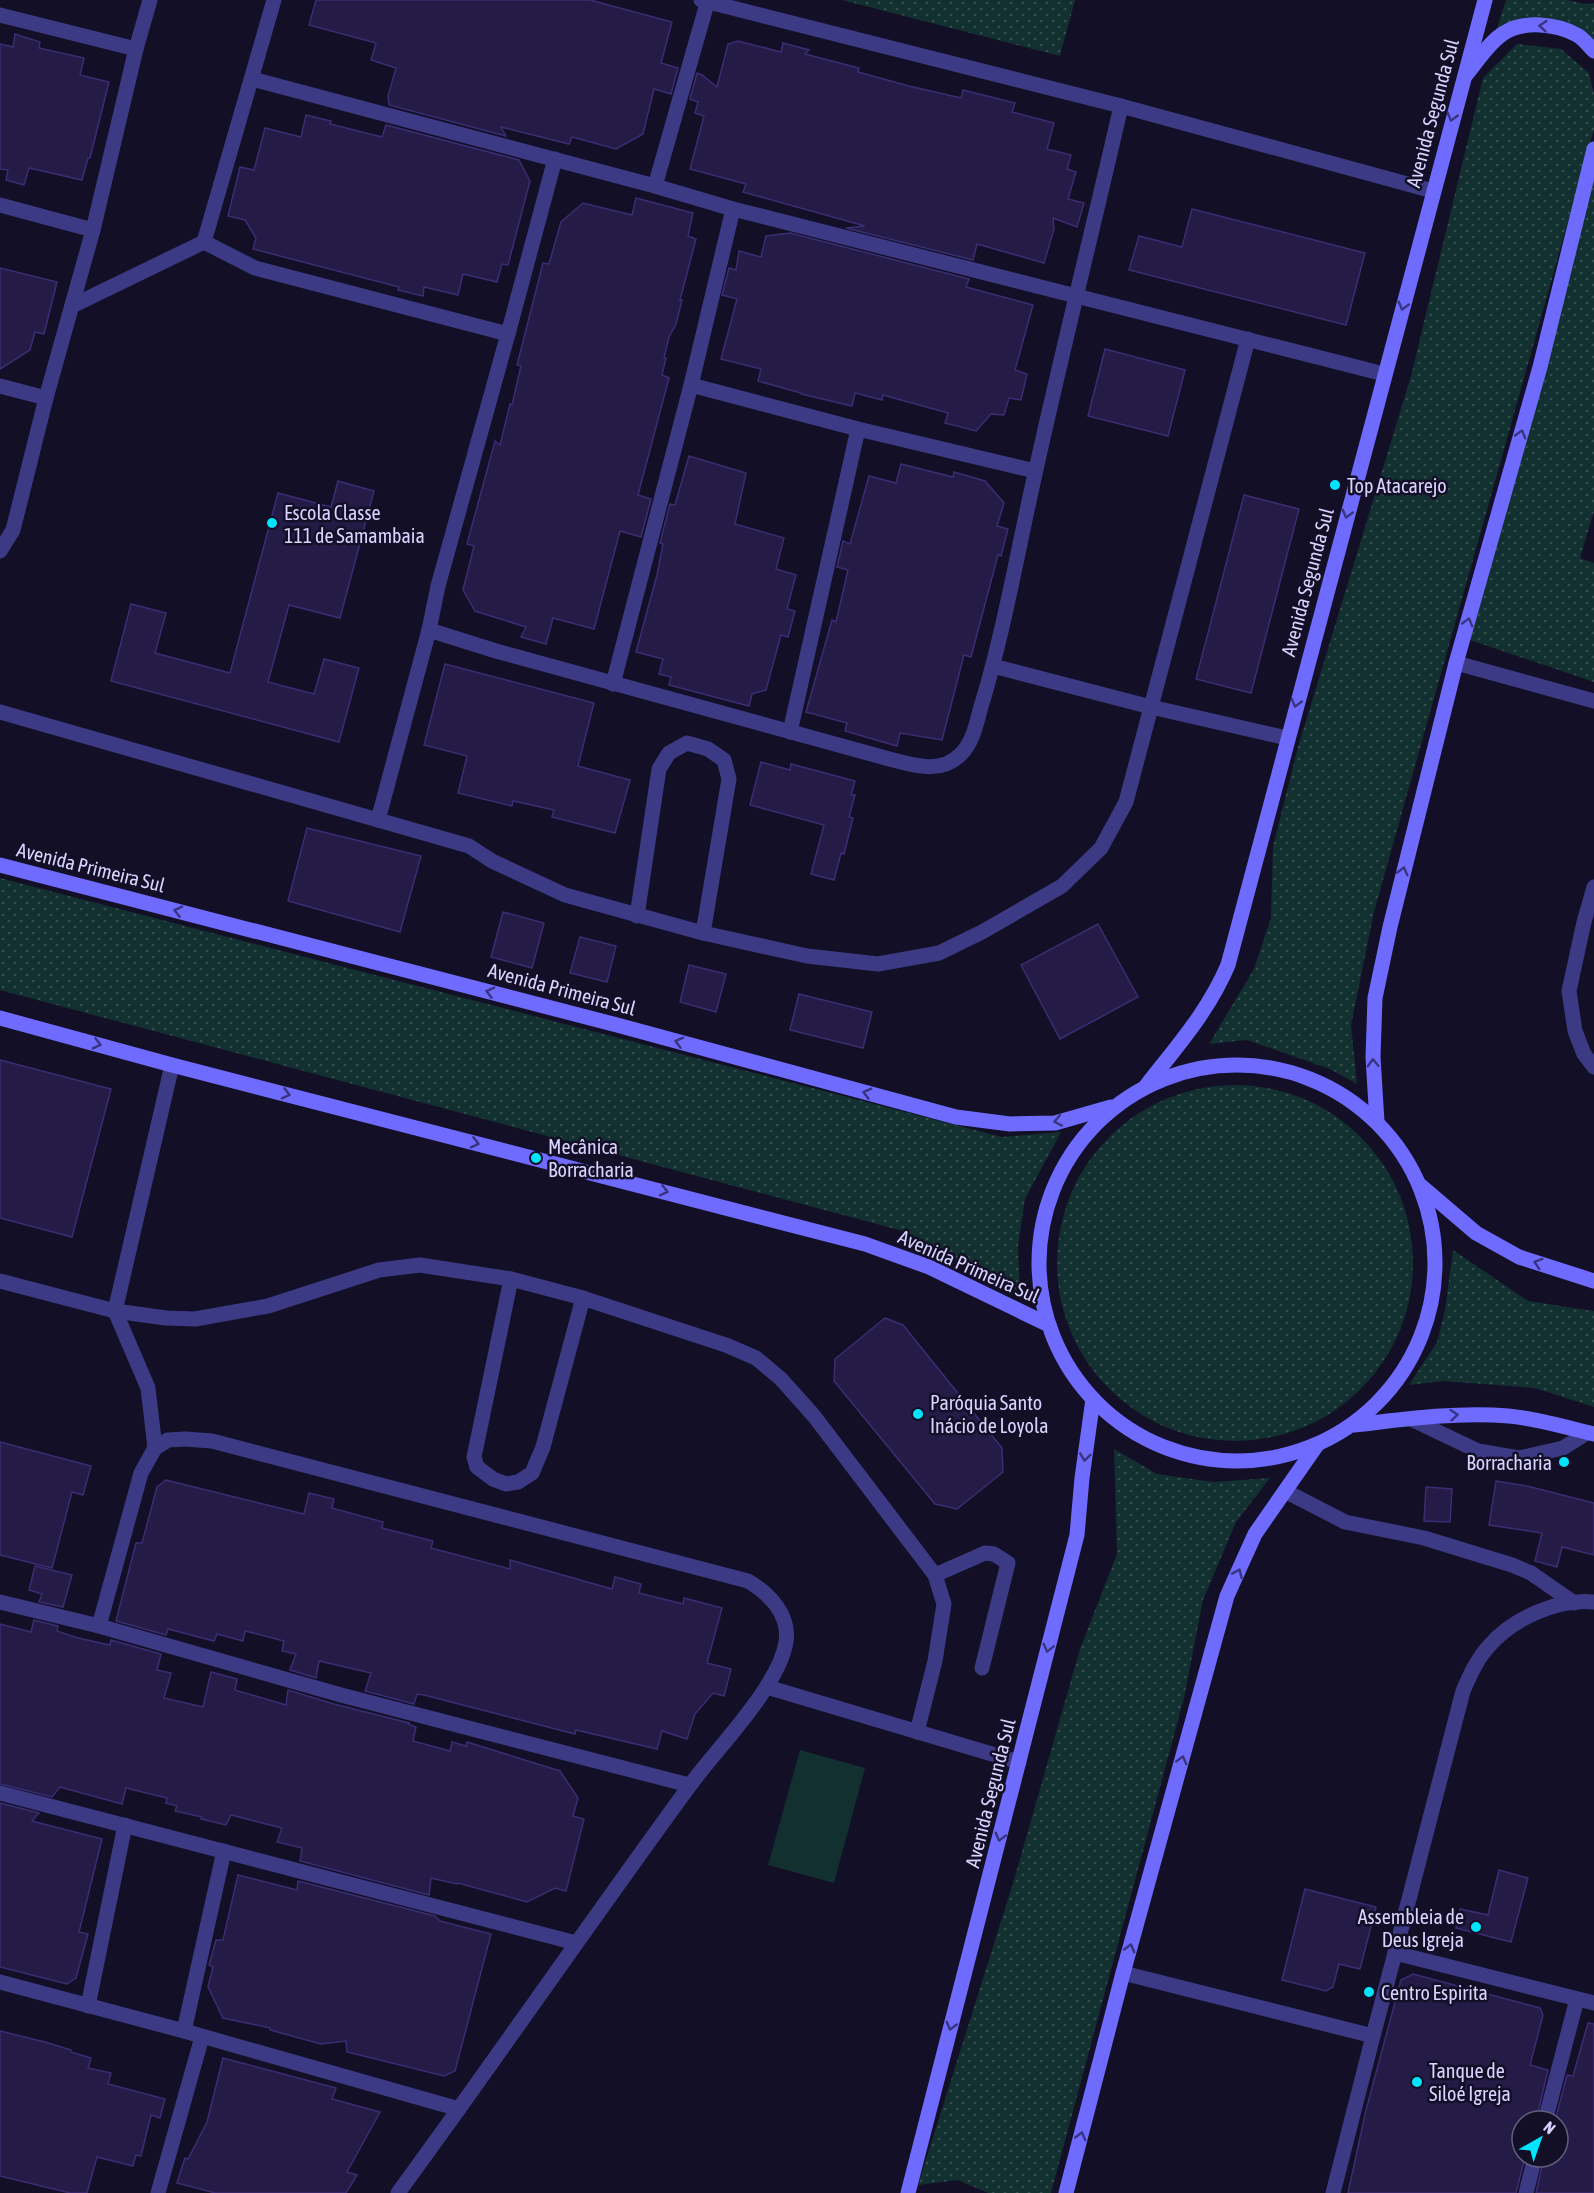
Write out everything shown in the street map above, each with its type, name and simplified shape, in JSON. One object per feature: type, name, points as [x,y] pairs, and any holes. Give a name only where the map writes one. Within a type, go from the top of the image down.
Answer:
[{"type":"main road","name":"Avenida Segunda Sul","points":[[1146,1086],[1204,1012],[1218,989],[1228,965],[1485,0]]},
{"type":"main road","points":[[1462,81],[1490,46],[1504,33],[1521,27],[1552,26],[1578,35],[1594,51]]},
{"type":"main road","points":[[1377,1122],[1373,1057],[1375,998],[1390,927],[1456,663],[1540,367],[1594,149]]},
{"type":"main road","name":"Avenida Primeira Sul","points":[[0,865],[617,1025],[956,1117],[1010,1124],[1055,1123],[1114,1106]]},
{"type":"main road","name":"Avenida Primeira Sul","points":[[0,1018],[172,1065],[865,1244],[928,1267],[1049,1325]]},
{"type":"main road","points":[[1207,1066],[1272,1068],[1329,1086],[1377,1122],[1402,1152],[1421,1186],[1435,1240],[1434,1295],[1419,1345],[1392,1389],[1354,1425],[1317,1445],[1270,1459],[1222,1461],[1174,1451],[1131,1430],[1093,1399],[1067,1365],[1049,1325],[1039,1279],[1041,1232],[1053,1187],[1079,1143],[1114,1106],[1146,1086],[1207,1066]]},
{"type":"main road","points":[[1421,1186],[1476,1233],[1519,1257],[1594,1281]]},
{"type":"main road","name":"Avenida Segunda Sul","points":[[908,2193],[1077,1535],[1093,1399]]},
{"type":"main road","points":[[1354,1425],[1462,1414],[1495,1415],[1529,1419],[1591,1433]]},
{"type":"main road","points":[[1066,2193],[1123,1973],[1227,1596],[1255,1534],[1317,1445]]},
{"type":"street","points":[[0,551],[14,530],[46,398],[93,230],[136,49],[150,0]]},
{"type":"street","points":[[72,306],[204,242],[274,0]]},
{"type":"street","points":[[655,186],[705,1],[1121,106],[1433,191]]},
{"type":"street","points":[[0,15],[136,49]]},
{"type":"street","points":[[252,79],[655,186],[733,209],[1384,374]]},
{"type":"street","points":[[429,630],[613,684],[918,766],[936,767],[949,764],[970,743],[993,666],[1035,471],[1121,106]]},
{"type":"street","points":[[378,820],[429,630],[438,586],[555,159]]},
{"type":"street","points":[[0,205],[93,230]]},
{"type":"street","points":[[613,684],[691,385],[733,209]]},
{"type":"street","points":[[204,242],[255,268],[508,334]]},
{"type":"street","points":[[0,712],[469,846],[492,861],[565,895],[703,933],[807,956],[878,964],[939,953],[982,932],[1062,886],[1101,848],[1126,802],[1248,339]]},
{"type":"street","points":[[691,385],[858,429],[1035,471]]},
{"type":"street","points":[[0,386],[46,398]]},
{"type":"street","points":[[790,732],[858,429]]},
{"type":"street","points":[[1456,663],[1594,701]]},
{"type":"street","points":[[993,666],[1151,707],[1287,738]]},
{"type":"street","points":[[637,916],[659,769],[669,753],[687,743],[708,749],[724,760],[729,779],[703,933]]},
{"type":"street","points":[[1594,887],[1569,991],[1575,1031],[1584,1054],[1594,1067]]},
{"type":"street","points":[[155,1448],[148,1388],[115,1311],[172,1065]]},
{"type":"street","points":[[0,1281],[115,1311],[166,1318],[195,1319],[223,1316],[268,1306],[379,1270],[420,1265],[511,1279],[583,1298],[726,1345],[756,1358],[781,1379],[814,1416],[935,1575],[944,1604],[935,1661],[917,1732]]},
{"type":"street","points":[[511,1279],[474,1457],[477,1467],[493,1479],[506,1484],[518,1482],[532,1473],[543,1447],[583,1298]]},
{"type":"street","points":[[1412,1419],[1478,1451],[1519,1458],[1563,1448],[1591,1433]]},
{"type":"street","points":[[99,1626],[141,1473],[155,1448],[168,1440],[185,1439],[212,1442],[748,1581],[764,1591],[774,1602],[786,1625],[786,1642],[782,1657],[767,1687],[689,1785],[398,2193]]},
{"type":"street","points":[[1285,1491],[1345,1522],[1424,1538],[1512,1565],[1531,1574],[1574,1603]]},
{"type":"street","points":[[935,1575],[985,1553],[994,1554],[1008,1563],[982,1668]]},
{"type":"street","points":[[0,1602],[99,1626],[341,1695],[689,1785]]},
{"type":"street","points":[[1333,2193],[1464,1691],[1473,1670],[1489,1646],[1507,1629],[1561,1604],[1594,1602]]},
{"type":"street","points":[[767,1687],[1020,1762]]},
{"type":"street","points":[[0,1793],[576,1943]]},
{"type":"street","points":[[88,2006],[125,1825]]},
{"type":"street","points":[[184,2031],[224,1851]]},
{"type":"street","points":[[1395,1953],[1594,2003]]},
{"type":"street","points":[[1123,1973],[1373,2036]]},
{"type":"street","points":[[0,1982],[184,2031],[459,2109]]},
{"type":"street","points":[[1548,2109],[1577,1999]]},
{"type":"street","points":[[158,2193],[202,2037]]},
{"type":"street","points":[[1526,2193],[1532,2169]]},
{"type":"green space","points":[[842,0],[1075,0],[1060,56]]},
{"type":"green space","points":[[1506,0],[1567,0],[1586,4],[1594,3],[1594,41],[1566,22],[1526,17],[1496,31]]},
{"type":"green space","points":[[1517,44],[1561,49],[1589,73],[1594,94],[1594,129],[1374,912],[1351,1025],[1357,1084],[1330,1069],[1247,1040],[1209,1044],[1254,969],[1271,918],[1273,846],[1298,747],[1411,376],[1483,78]]},
{"type":"green space","points":[[1594,180],[1594,511],[1580,558],[1594,563],[1594,682],[1470,640]]},
{"type":"green space","points":[[0,878],[1002,1137],[1061,1132],[1025,1199],[1018,1246],[1020,1295],[903,1231],[0,990]]},
{"type":"green space","points":[[1235,1085],[1270,1089],[1303,1099],[1334,1115],[1361,1137],[1383,1164],[1399,1195],[1409,1228],[1413,1263],[1409,1298],[1399,1331],[1383,1362],[1361,1389],[1334,1411],[1303,1427],[1270,1437],[1235,1441],[1200,1437],[1167,1427],[1136,1411],[1109,1389],[1087,1362],[1071,1331],[1061,1298],[1057,1263],[1061,1228],[1071,1195],[1087,1164],[1109,1137],[1136,1115],[1167,1099],[1200,1089]]},
{"type":"green space","points":[[1453,1250],[1528,1301],[1594,1311],[1594,1407],[1535,1388],[1443,1381],[1409,1385],[1437,1342],[1445,1310]]},
{"type":"green space","points":[[1114,1449],[1157,1474],[1213,1482],[1270,1478],[1236,1522],[1203,1600],[1184,1698],[1051,2193],[988,2193],[958,2180],[918,2185],[1014,1880],[1080,1649],[1117,1554]]},
{"type":"green space","points":[[800,1750],[865,1768],[834,1883],[768,1865]]},
{"type":"building","points":[[316,0],[590,0],[672,22],[661,63],[678,68],[671,94],[654,89],[643,134],[616,149],[572,137],[569,144],[501,127],[506,136],[389,105],[388,96],[396,68],[371,60],[376,43],[309,25]]},
{"type":"building","points":[[15,34],[40,42],[39,48],[84,58],[80,75],[109,82],[90,158],[88,158],[82,180],[29,168],[24,185],[6,180],[8,170],[0,169],[0,44],[13,47]]},
{"type":"building","points":[[738,41],[781,52],[783,43],[809,50],[805,54],[859,68],[858,72],[909,86],[961,98],[963,90],[1015,103],[1012,112],[1054,123],[1047,149],[1071,155],[1067,169],[1076,172],[1068,199],[1084,203],[1077,227],[1053,218],[1054,229],[1044,263],[977,244],[973,260],[846,228],[865,226],[743,192],[746,184],[690,169],[704,116],[695,113],[698,102],[690,99],[697,73],[717,87],[728,44]]},
{"type":"building","points":[[306,115],[331,121],[330,124],[382,137],[386,125],[519,160],[530,181],[508,265],[502,264],[497,282],[463,274],[458,295],[424,287],[423,296],[398,290],[399,287],[253,249],[256,238],[245,220],[228,216],[240,167],[254,170],[265,128],[301,137]]},
{"type":"building","points":[[636,198],[693,213],[688,236],[696,239],[676,324],[669,337],[664,358],[666,358],[662,375],[669,378],[638,495],[651,499],[641,537],[620,531],[594,629],[553,618],[546,644],[521,637],[526,627],[475,611],[463,590],[474,546],[467,544],[495,441],[500,445],[510,404],[512,405],[521,366],[517,365],[543,263],[549,264],[561,222],[583,203],[632,215]]},
{"type":"building","points":[[1192,209],[1365,253],[1346,325],[1129,270],[1139,236],[1182,247]]},
{"type":"building","points":[[790,233],[969,279],[966,287],[1033,305],[1015,370],[1027,374],[1021,400],[1009,398],[1004,415],[991,414],[976,431],[945,423],[948,413],[883,395],[882,400],[855,393],[852,406],[801,394],[758,381],[761,369],[721,359],[737,299],[722,295],[729,268],[736,270],[739,251],[761,257],[766,236]]},
{"type":"building","points":[[0,268],[57,282],[44,334],[35,332],[30,350],[0,369]]},
{"type":"building","points":[[1105,349],[1185,370],[1168,436],[1088,416]]},
{"type":"building","points":[[689,456],[746,473],[735,524],[784,538],[776,569],[796,575],[787,609],[795,611],[788,637],[781,635],[766,690],[752,694],[749,706],[669,685],[671,677],[659,674],[663,659],[636,652],[657,575],[663,544],[660,543],[670,504],[675,505]]},
{"type":"building","points":[[901,464],[953,477],[954,472],[985,481],[1004,503],[997,526],[1008,529],[1001,556],[998,555],[971,657],[964,655],[942,740],[900,733],[897,746],[845,731],[847,723],[806,712],[832,620],[836,622],[848,570],[837,567],[843,541],[850,544],[869,476],[896,483]]},
{"type":"building","points":[[338,481],[374,491],[340,618],[289,605],[268,682],[314,694],[324,659],[359,668],[339,742],[111,681],[131,604],[166,613],[155,653],[230,673],[278,493],[331,507]]},
{"type":"building","points":[[1244,495],[1299,509],[1251,693],[1196,679]]},
{"type":"building","points":[[445,664],[594,703],[578,766],[630,780],[615,833],[552,817],[554,810],[513,801],[512,806],[458,793],[467,756],[424,745]]},
{"type":"building","points":[[761,762],[790,770],[791,764],[855,781],[851,795],[855,795],[849,817],[853,818],[844,854],[841,853],[834,880],[811,874],[824,825],[750,805]]},
{"type":"building","points":[[307,828],[421,856],[400,932],[288,901]]},
{"type":"building","points":[[503,912],[544,923],[532,968],[491,957]]},
{"type":"building","points":[[1098,924],[1138,997],[1060,1039],[1021,965]]},
{"type":"building","points":[[580,937],[616,946],[607,982],[570,973]]},
{"type":"building","points":[[689,965],[726,974],[716,1012],[680,1002]]},
{"type":"building","points":[[799,994],[872,1012],[863,1048],[790,1030]]},
{"type":"building","points":[[0,1060],[111,1089],[72,1237],[0,1218]]},
{"type":"building","name":"Paróquia Santo Inácio de Loyola","points":[[885,1318],[903,1325],[1002,1448],[1003,1472],[957,1509],[935,1504],[834,1381],[835,1359]]},
{"type":"building","points":[[0,1442],[91,1466],[83,1495],[72,1492],[52,1568],[0,1555]]},
{"type":"building","points":[[166,1480],[304,1514],[309,1493],[334,1499],[332,1508],[383,1522],[382,1528],[433,1541],[431,1548],[510,1569],[510,1560],[612,1589],[615,1577],[641,1584],[639,1593],[683,1604],[684,1598],[722,1608],[707,1663],[731,1669],[724,1696],[713,1693],[695,1714],[687,1739],[662,1731],[657,1749],[576,1730],[575,1734],[424,1695],[417,1694],[414,1704],[365,1691],[371,1673],[319,1661],[316,1678],[290,1670],[296,1654],[282,1651],[284,1641],[245,1631],[243,1641],[217,1634],[214,1641],[168,1629],[166,1635],[116,1621],[136,1543],[142,1543],[157,1487]]},
{"type":"building","points":[[1496,1481],[1527,1486],[1594,1503],[1594,1555],[1562,1547],[1557,1567],[1535,1561],[1542,1533],[1489,1525]]},
{"type":"building","points":[[1426,1487],[1452,1489],[1450,1522],[1424,1521]]},
{"type":"building","points":[[35,1566],[72,1575],[63,1607],[39,1602],[42,1594],[29,1590]]},
{"type":"building","points":[[34,1620],[58,1626],[57,1631],[78,1638],[110,1645],[111,1640],[161,1654],[157,1670],[171,1673],[164,1698],[203,1707],[211,1672],[237,1679],[235,1690],[286,1705],[288,1690],[409,1723],[416,1727],[413,1741],[450,1751],[452,1742],[466,1746],[467,1742],[560,1771],[578,1798],[573,1816],[584,1819],[566,1891],[555,1888],[527,1902],[431,1878],[429,1895],[300,1861],[302,1848],[277,1842],[282,1828],[231,1815],[226,1825],[201,1819],[202,1817],[175,1811],[177,1806],[166,1803],[167,1798],[126,1788],[122,1804],[60,1787],[52,1797],[0,1784],[0,1624],[31,1632]]},
{"type":"building","points":[[0,1803],[39,1813],[32,1821],[102,1839],[79,1932],[88,1934],[76,1978],[67,1984],[0,1967]]},
{"type":"building","points":[[1499,1870],[1528,1878],[1511,1942],[1456,1928],[1460,1909],[1488,1915]]},
{"type":"building","points":[[238,1875],[297,1890],[298,1881],[435,1916],[440,1921],[491,1934],[455,2071],[444,2076],[347,2052],[346,2041],[321,2044],[270,2030],[270,2028],[223,2018],[208,1987],[213,1967],[209,1965],[216,1940],[223,1940]]},
{"type":"building","points":[[1305,1889],[1376,1907],[1360,1969],[1339,1964],[1333,1987],[1326,1991],[1282,1980]]},
{"type":"building","points":[[1413,1974],[1540,2008],[1543,2015],[1530,2065],[1548,2070],[1539,2109],[1510,2109],[1510,2169],[1522,2169],[1516,2193],[1348,2193],[1366,2110],[1401,1980]]},
{"type":"building","points":[[1588,2023],[1594,2024],[1594,2193],[1536,2193],[1541,2169],[1570,2169],[1570,2109],[1558,2109],[1567,2075],[1573,2076]]},
{"type":"building","points":[[0,2031],[45,2042],[91,2058],[88,2068],[111,2073],[108,2084],[165,2099],[160,2118],[151,2115],[141,2156],[136,2155],[133,2166],[97,2157],[87,2193],[70,2193],[0,2176]]},
{"type":"building","points":[[223,2058],[336,2088],[332,2099],[380,2112],[347,2172],[357,2175],[346,2193],[215,2193],[177,2183],[185,2158],[188,2159],[207,2122]]},
{"type":"place","name":"Top Atacarejo","points":[[1335,485]]},
{"type":"place","name":"Escola Classe 111 de Samambaia","points":[[272,523]]},
{"type":"place","name":"Mecânica Borracharia","points":[[536,1158]]},
{"type":"place","name":"Paróquia Santo Inácio de Loyola","points":[[918,1414]]},
{"type":"place","name":"Borracharia","points":[[1564,1462]]},
{"type":"place","name":"Assembleia de Deus Igreja","points":[[1476,1927]]},
{"type":"place","name":"Centro Espirita","points":[[1369,1992]]},
{"type":"place","name":"Tanque de Siloé Igreja","points":[[1417,2082]]}]
